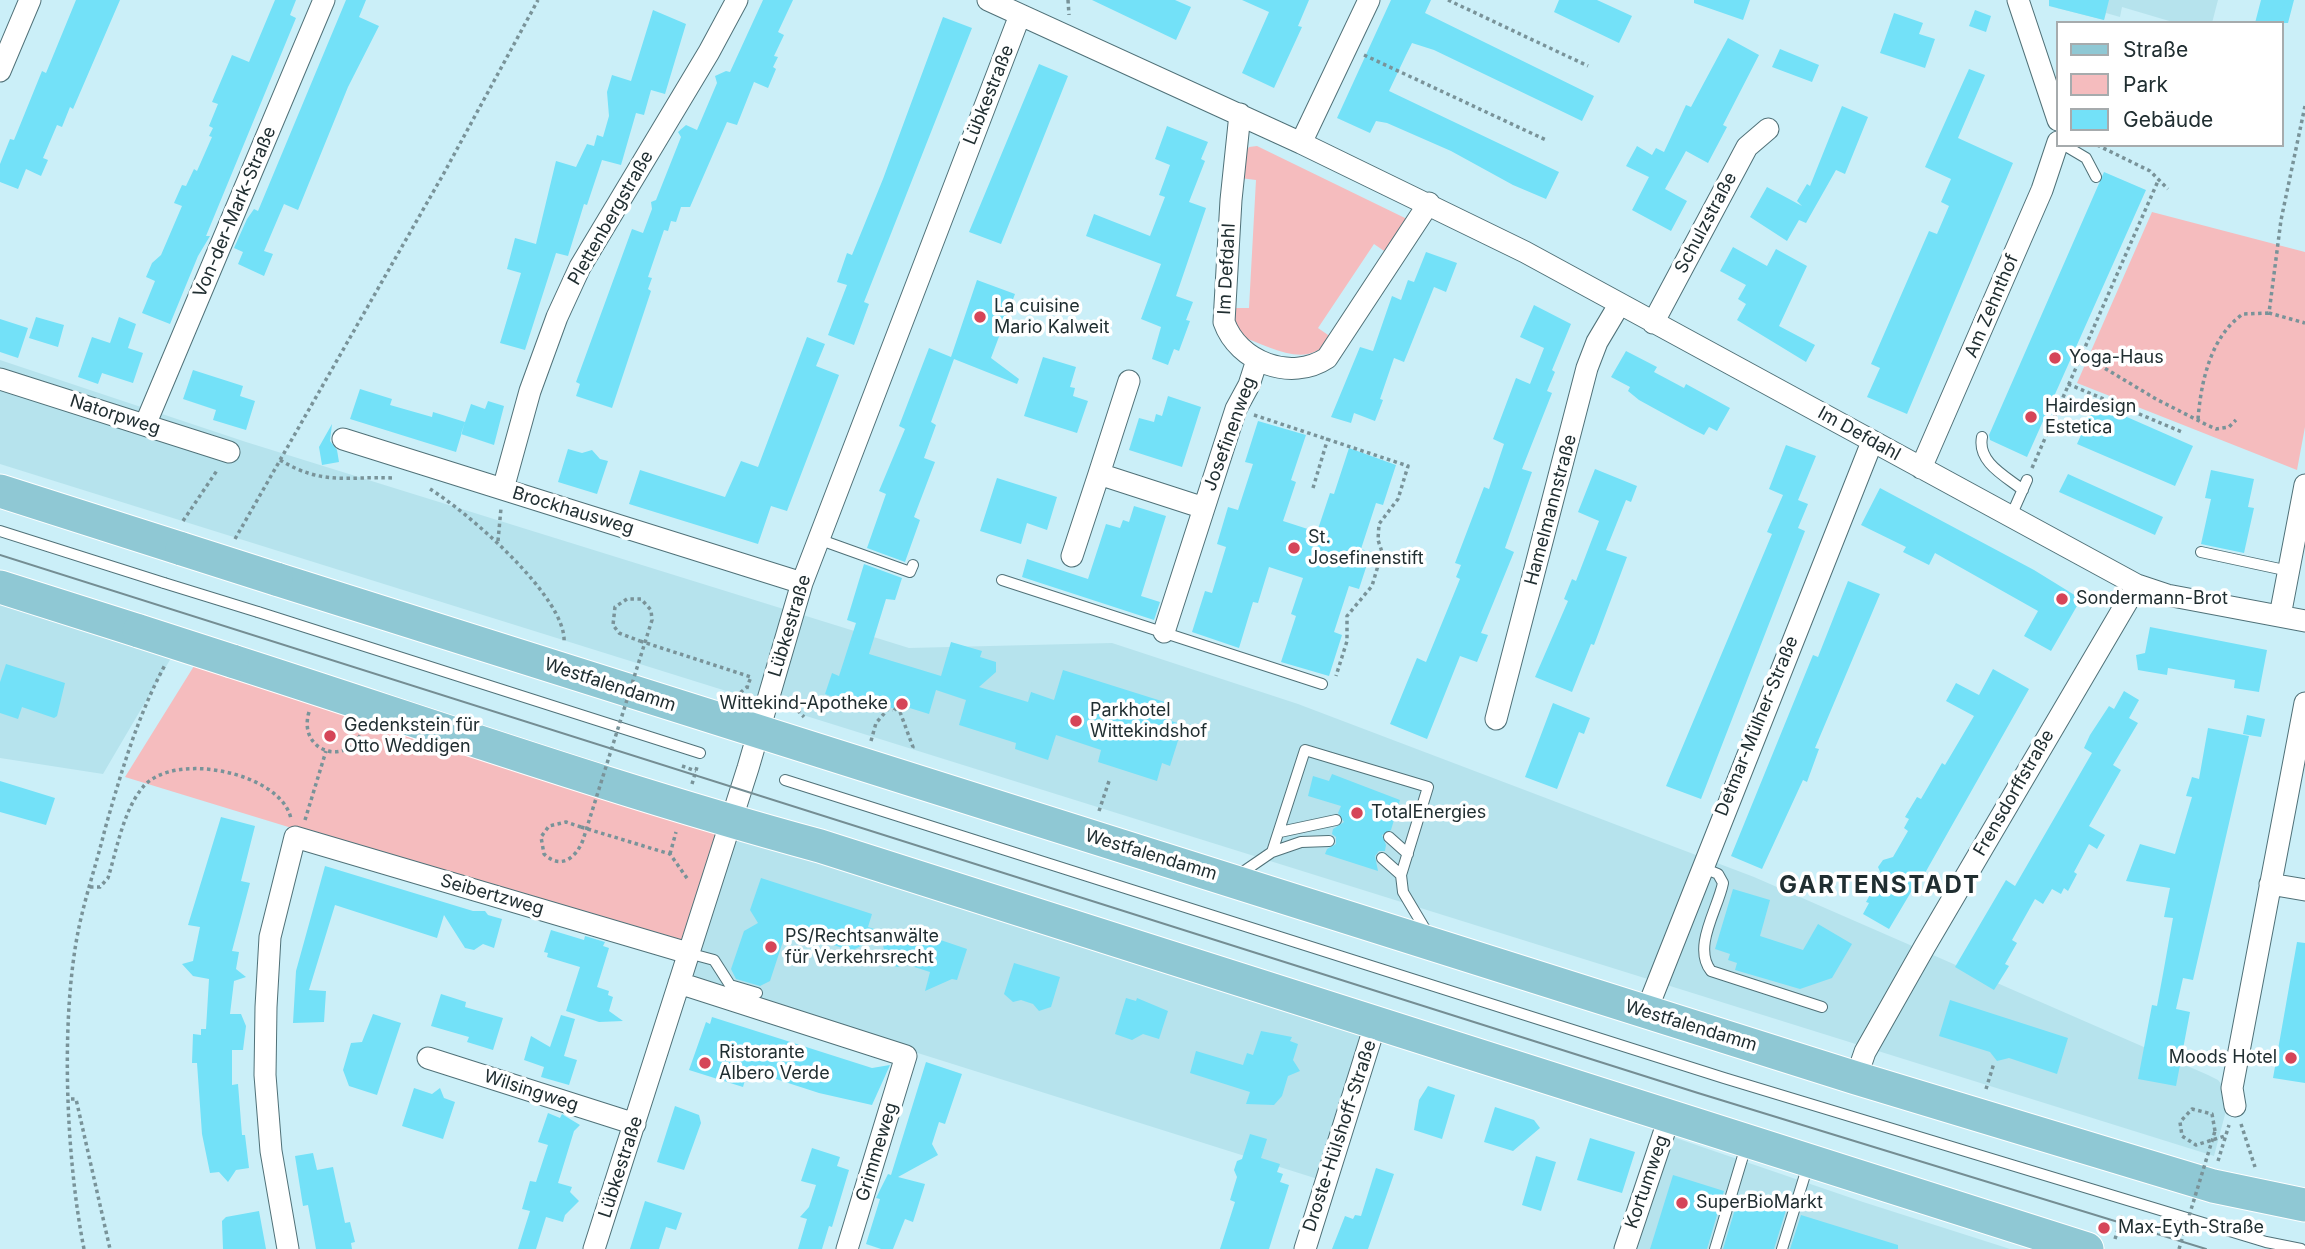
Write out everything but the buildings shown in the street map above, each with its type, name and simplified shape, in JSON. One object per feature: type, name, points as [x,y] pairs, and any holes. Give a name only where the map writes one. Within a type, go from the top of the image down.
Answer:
[{"type":"main road","name":"Westfalendamm","points":[[0,491],[182,536],[276,579],[1856,1078],[2213,1186],[2305,1205]]},
{"type":"main road","points":[[0,587],[730,822],[820,846],[1809,1160],[2101,1244]]},
{"type":"street","points":[[0,71],[30,0]]},
{"type":"street","name":"Von-der-Mark-Straße","points":[[145,425],[324,0]]},
{"type":"street","name":"Plettenbergstraße","points":[[503,489],[530,391],[557,317],[580,267],[709,52],[737,0]]},
{"type":"street","name":"Im Defdahl","points":[[988,0],[1240,114],[1525,251],[1619,305],[2137,584],[2167,595],[2305,621]]},
{"type":"street","points":[[1301,143],[1369,0]]},
{"type":"street","points":[[2018,0],[2056,114]]},
{"type":"street","name":"Lübkestraße","points":[[594,1249],[759,732],[802,583],[1020,15]]},
{"type":"street","name":"Im Defdahl","points":[[1240,114],[1231,200],[1224,322],[1229,337],[1256,360],[1299,369],[1314,366],[1327,358],[1429,203]]},
{"type":"street","name":"Schulzstraße","points":[[1653,323],[1747,146],[1768,129]]},
{"type":"street","name":"Am Zehnthof","points":[[1921,468],[2042,190],[2056,147]]},
{"type":"street","name":"Hamelmannstraße","points":[[1496,719],[1587,368],[1597,342],[1619,305]]},
{"type":"street","name":"Josefinenweg","points":[[1164,632],[1236,409],[1249,385],[1256,360]]},
{"type":"street","name":"Natorpweg","points":[[0,379],[229,453]]},
{"type":"street","points":[[1072,556],[1129,380]]},
{"type":"street","name":"Brockhausweg","points":[[343,439],[802,583]]},
{"type":"street","name":"Detmar-Mülher-Straße","points":[[1646,1012],[1724,808],[1872,442]]},
{"type":"street","name":"Josefinenweg","points":[[1099,474],[1204,508]]},
{"type":"street","points":[[2280,616],[2305,485]]},
{"type":"street","name":"Frensdorffstraße","points":[[1856,1078],[1865,1052],[1905,979],[2137,584]]},
{"type":"street","points":[[2235,1106],[2232,1088],[2305,703]]},
{"type":"street","points":[[288,1249],[271,1151],[265,1075],[266,1007],[270,937],[297,838]]},
{"type":"street","name":"Seibertzweg","points":[[297,838],[688,953]]},
{"type":"street","points":[[2270,884],[2305,890]]},
{"type":"street","name":"Grimmeweg","points":[[679,983],[906,1056],[847,1249]]},
{"type":"street","name":"Droste-Hülshoff-Straße","points":[[1304,1249],[1376,1022]]},
{"type":"street","name":"Wilsingweg","points":[[428,1058],[635,1125]]},
{"type":"street","name":"Kortumweg","points":[[1625,1249],[1670,1115]]},
{"type":"lane","points":[[2067,147],[2086,158],[2096,177]]},
{"type":"lane","points":[[1982,436],[1982,454],[2025,485],[2011,516]]},
{"type":"lane","points":[[0,530],[700,753]]},
{"type":"lane","points":[[818,539],[910,572],[913,565]]},
{"type":"lane","points":[[2201,552],[2289,571]]},
{"type":"lane","points":[[1002,580],[1322,684]]},
{"type":"lane","points":[[1272,852],[1304,750],[1428,787],[1401,874],[1403,892],[1435,945]]},
{"type":"lane","points":[[785,780],[1724,1078],[2266,1242],[2301,1249]]},
{"type":"lane","points":[[1280,832],[1336,820]]},
{"type":"lane","points":[[1389,837],[1408,854]]},
{"type":"lane","points":[[1232,880],[1272,852],[1301,842],[1329,841]]},
{"type":"lane","points":[[1382,858],[1401,874]]},
{"type":"lane","points":[[1701,867],[1718,874],[1723,883],[1703,950],[1705,963],[1711,971],[1822,1007]]},
{"type":"lane","points":[[688,953],[714,961],[730,985],[757,993]]},
{"type":"lane","points":[[1715,1249],[1748,1140]]},
{"type":"lane","points":[[1782,1249],[1809,1160]]},
{"type":"path","points":[[1068,0],[1069,17]]},
{"type":"path","points":[[1448,0],[1588,65]]},
{"type":"path","points":[[1358,52],[1546,141]]},
{"type":"path","points":[[2269,313],[2281,220],[2305,107]]},
{"type":"path","points":[[2102,147],[2150,171],[2168,189]]},
{"type":"path","points":[[2025,485],[2158,181]]},
{"type":"path","points":[[2198,419],[2205,376],[2224,332],[2243,314],[2269,313],[2305,323]]},
{"type":"path","points":[[2081,355],[2156,399],[2216,429],[2229,427],[2236,420]]},
{"type":"path","points":[[2068,384],[2182,432]]},
{"type":"path","points":[[1236,409],[1405,463],[1408,472],[1398,499],[1379,524],[1378,540],[1382,552],[1372,586],[1347,616],[1347,641],[1333,687],[1322,684]]},
{"type":"path","points":[[1312,488],[1328,438]]},
{"type":"path","points":[[182,536],[229,453]]},
{"type":"path","points":[[280,460],[319,477],[347,481],[402,478]]},
{"type":"path","points":[[423,485],[454,504],[498,541],[560,622],[564,645]]},
{"type":"path","points":[[498,541],[503,489]]},
{"type":"path","points":[[689,881],[670,854],[581,827],[566,822],[549,826],[541,836],[544,854],[557,863],[564,862],[572,858],[583,840],[652,620],[651,610],[641,599],[627,598],[615,607],[613,625],[619,633],[640,641],[751,677],[747,687],[770,694]]},
{"type":"path","points":[[871,741],[876,723],[888,709],[894,709],[900,712],[913,747],[911,753]]},
{"type":"path","points":[[307,718],[310,739],[326,751],[345,751],[360,735]]},
{"type":"path","points":[[297,838],[326,751]]},
{"type":"path","points":[[684,761],[697,765],[690,791],[685,787]]},
{"type":"path","points":[[90,887],[100,887],[108,878],[130,808],[143,787],[156,776],[179,768],[217,771],[275,792],[288,806],[297,838]]},
{"type":"path","points":[[1098,813],[1109,781]]},
{"type":"path","points":[[670,854],[678,825]]},
{"type":"path","points":[[1985,1091],[1994,1063]]},
{"type":"path","points":[[70,1100],[76,1099],[110,1249]]},
{"type":"path","points":[[2235,1106],[2257,1172]]},
{"type":"path","points":[[2179,1249],[2216,1123],[2212,1114],[2192,1109],[2184,1114],[2179,1129],[2188,1142],[2196,1145],[2225,1136],[2217,1163]]},
{"type":"path","points":[[2101,1244],[2123,1213],[2127,1213]]},
{"type":"path","points":[[2116,1217],[2122,1218]]},
{"type":"shaded area","points":[[2059,0],[2218,0],[2213,21],[2169,21],[2122,7],[2120,17],[2106,13],[2104,20],[2057,8]]},
{"type":"shaded area","points":[[0,360],[246,442],[909,648],[1112,643],[1298,704],[1754,877],[2208,1075],[2218,1080],[2226,1090],[2228,1103],[2214,1156],[0,464]]},
{"type":"shaded area","points":[[0,601],[174,653],[103,774],[0,758]]},
{"type":"shaded area","points":[[733,834],[1368,1032],[1321,1180],[686,980]]},
{"type":"shaded area","points":[[1670,1136],[1863,1202],[2010,1249],[1630,1249]]},
{"type":"green space","points":[[1257,146],[1407,219],[1387,253],[1374,244],[1318,328],[1331,337],[1312,353],[1301,355],[1276,350],[1239,336],[1235,330],[1233,308],[1249,308],[1256,180],[1240,178],[1243,157],[1249,147]]},
{"type":"green space","points":[[2152,212],[2305,252],[2305,427],[2297,470],[2077,383]]},
{"type":"green space","points":[[199,658],[724,825],[684,948],[125,777]]},
{"type":"tram line","points":[[0,555],[1698,1093],[2206,1249]]},
{"type":"place","name":"La cuisine Mario Kalweit","points":[[980,317]]},
{"type":"place","name":"Yoga-Haus","points":[[2055,358]]},
{"type":"place","name":"Hairdesign Estetica","points":[[2031,417]]},
{"type":"place","name":"St. Josefinenstift","points":[[1294,548]]},
{"type":"place","name":"Sondermann-Brot","points":[[2062,599]]},
{"type":"place","name":"Wittekind-Apotheke","points":[[902,704]]},
{"type":"place","name":"Parkhotel Wittekindshof","points":[[1076,721]]},
{"type":"place","name":"Gedenkstein für Otto Weddigen","points":[[330,736]]},
{"type":"place","name":"TotalEnergies","points":[[1357,813]]},
{"type":"place","name":"PS/Rechtsanwälte für Verkehrsrecht","points":[[771,947]]},
{"type":"place","name":"Moods Hotel","points":[[2291,1058]]},
{"type":"place","name":"Ristorante Albero Verde","points":[[705,1063]]},
{"type":"place","name":"SuperBioMarkt","points":[[1682,1203]]},
{"type":"place","name":"Max-Eyth-Straße","points":[[2104,1228]]},
{"type":"district","name":"GARTENSTADT","points":[[1880,886]]}]
